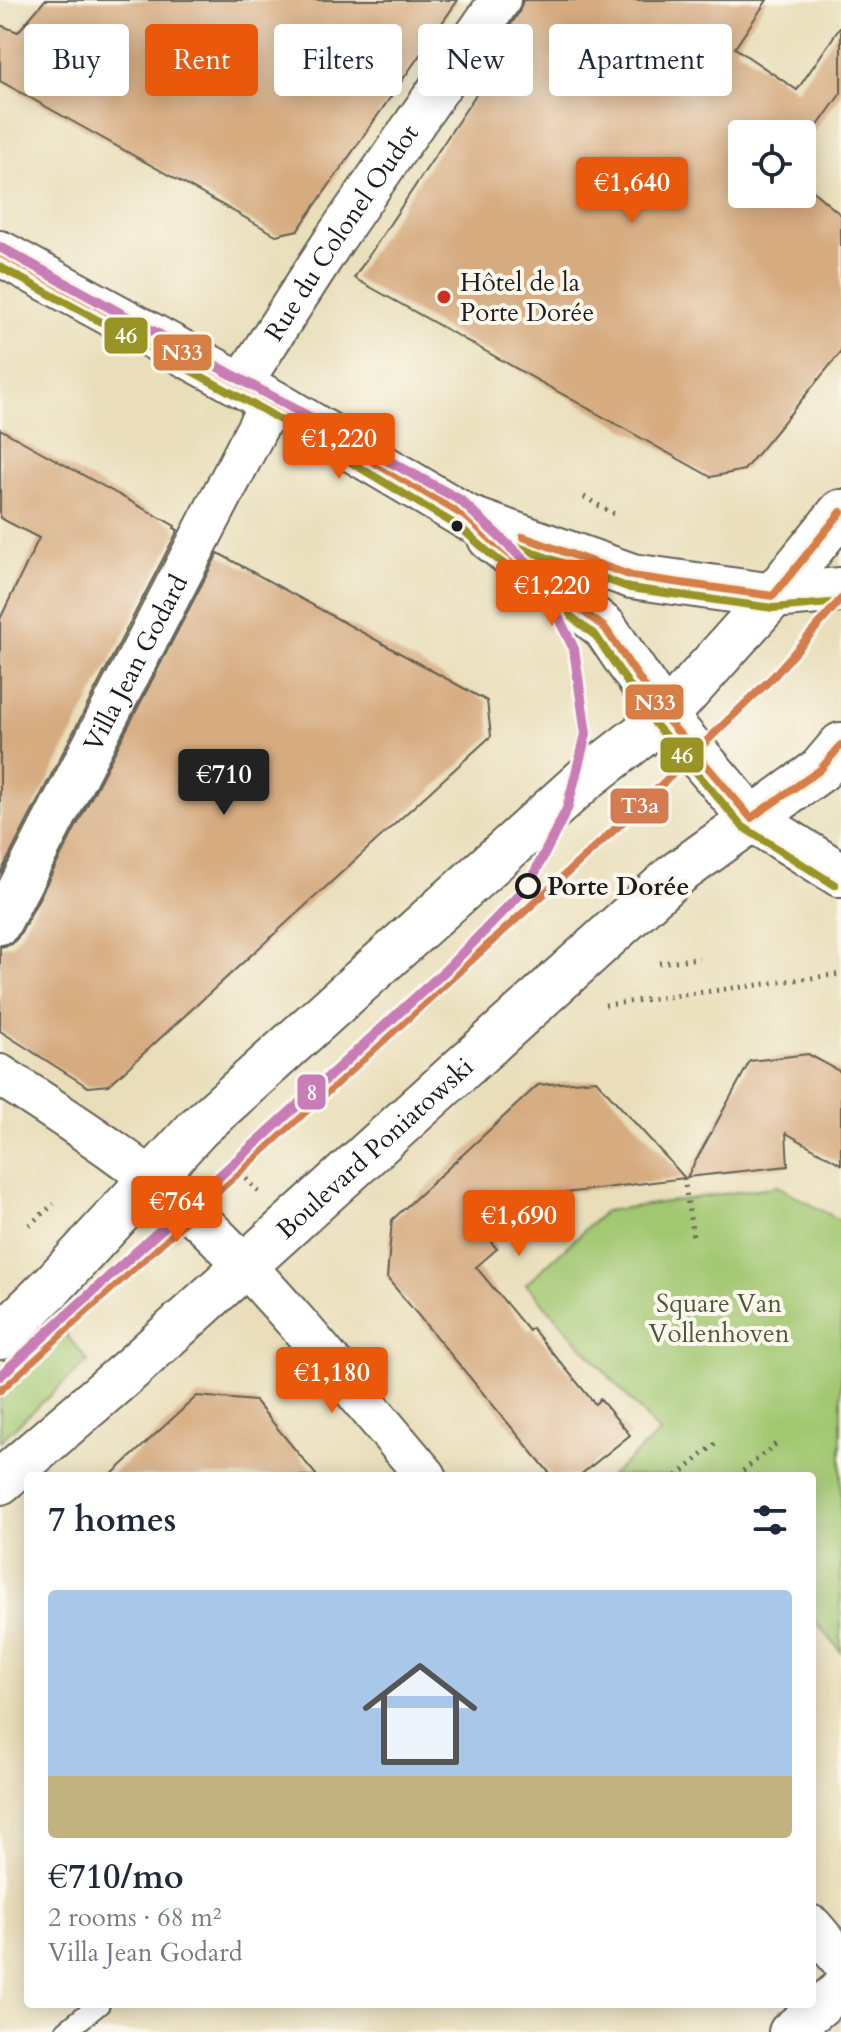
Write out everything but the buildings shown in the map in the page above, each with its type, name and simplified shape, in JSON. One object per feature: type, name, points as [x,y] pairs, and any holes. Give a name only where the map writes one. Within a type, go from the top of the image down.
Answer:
[{"type":"main road","points":[[0,253],[256,394],[468,518],[632,576],[773,596],[841,590]]},
{"type":"main road","points":[[0,1337],[198,1128],[585,779],[665,717],[773,596],[841,512]]},
{"type":"main road","points":[[468,518],[495,543],[605,628],[665,717],[751,818],[841,875]]},
{"type":"main road","name":"Boulevard Poniatowski","points":[[0,1482],[132,1368],[665,884],[820,770],[841,745]]},
{"type":"street","name":"Rue du Colonel Oudot","points":[[256,394],[343,227],[500,0]]},
{"type":"street","name":"Villa Jean Godard","points":[[0,924],[256,394]]},
{"type":"street","points":[[0,1075],[152,1179],[213,1233],[423,1472]]},
{"type":"street","points":[[816,1931],[841,1960]]},
{"type":"street","points":[[789,2032],[841,1989]]},
{"type":"lane","points":[[65,2032],[94,2008]]},
{"type":"path","points":[[584,497],[614,514]]},
{"type":"path","points":[[659,963],[699,958]]},
{"type":"path","points":[[591,1007],[841,974]]},
{"type":"path","points":[[684,1178],[693,1238]]},
{"type":"path","points":[[29,1225],[54,1204]]},
{"type":"path","points":[[682,1472],[719,1441]]},
{"type":"path","points":[[743,1471],[778,1442]]},
{"type":"green space","name":"Square Van Vollenhoven","points":[[778,1186],[841,1221],[841,1652],[816,1622],[816,1472],[615,1472],[660,1433],[526,1284],[605,1211]]},
{"type":"green space","points":[[57,1324],[88,1361],[0,1441],[0,1376]]},
{"type":"transit line","name":"8","points":[[0,247],[460,500],[535,570],[574,649],[586,734],[567,809],[528,886],[447,969],[0,1376]]},
{"type":"transit line","name":"N33","points":[[0,253],[271,401],[468,518],[495,543],[605,628],[665,717],[751,818],[820,770],[841,745]]},
{"type":"transit line","name":"46","points":[[0,267],[265,411],[461,528],[596,636],[656,725],[743,827],[835,885]]},
{"type":"transit line","name":"N33","points":[[523,537],[632,576],[773,596],[841,512]]},
{"type":"transit line","name":"46","points":[[518,547],[630,588],[773,608],[841,602]]},
{"type":"transit line","name":"T3a","points":[[0,1390],[625,820],[774,676],[841,599]]},
{"type":"place","name":"Hôtel de la Porte Dorée","points":[[444,297]]},
{"type":"place","name":"Porte Dorée","points":[[528,886]]}]
